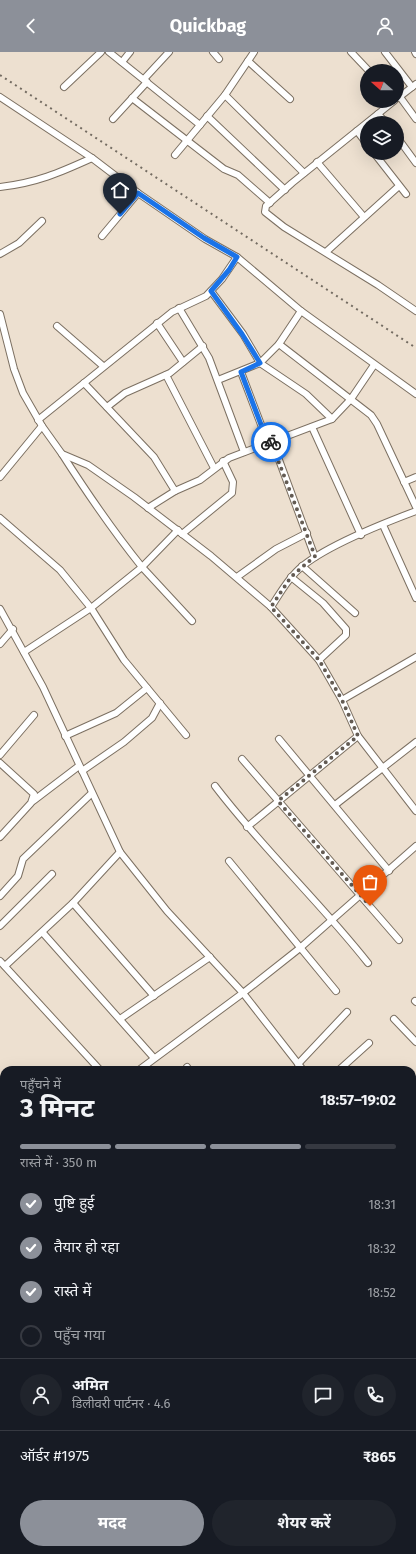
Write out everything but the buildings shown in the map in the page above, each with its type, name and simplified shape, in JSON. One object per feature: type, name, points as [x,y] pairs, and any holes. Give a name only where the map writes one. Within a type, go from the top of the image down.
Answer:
[{"type":"street","points":[[64,87],[100,52]]},
{"type":"street","points":[[109,52],[200,125]]},
{"type":"street","points":[[122,62],[130,52]]},
{"type":"street","points":[[113,119],[169,52]]},
{"type":"street","points":[[213,52],[220,59]]},
{"type":"street","points":[[175,155],[225,95],[254,52]]},
{"type":"street","points":[[351,52],[362,64]]},
{"type":"street","points":[[385,52],[414,86],[404,93]]},
{"type":"street","points":[[248,61],[290,99]]},
{"type":"street","points":[[225,95],[304,173]]},
{"type":"street","points":[[0,98],[92,158],[138,193],[204,238],[237,257],[301,311],[416,394]]},
{"type":"street","points":[[132,98],[224,169],[238,175],[270,204]]},
{"type":"street","points":[[385,108],[317,162],[265,209],[268,216],[416,311]]},
{"type":"street","points":[[404,108],[416,119]]},
{"type":"street","points":[[207,116],[285,190]]},
{"type":"street","points":[[357,131],[360,135]]},
{"type":"street","points":[[404,147],[416,163]]},
{"type":"street","points":[[0,187],[32,182],[61,173],[92,158]]},
{"type":"street","points":[[379,160],[406,194]]},
{"type":"street","points":[[317,162],[364,216]]},
{"type":"street","points":[[326,252],[364,216],[399,186]]},
{"type":"street","points":[[102,236],[138,193]]},
{"type":"street","points":[[0,254],[19,243],[42,221]]},
{"type":"street","points":[[0,477],[40,423],[103,366],[158,323],[178,308],[200,299],[211,291],[229,270],[237,257]]},
{"type":"street","points":[[211,291],[242,334],[260,363],[306,394],[332,419]]},
{"type":"street","points":[[178,308],[203,346],[218,380],[244,452]]},
{"type":"street","points":[[218,380],[241,372],[260,363],[278,344],[301,311]]},
{"type":"street","points":[[0,314],[14,370],[23,393],[40,423],[62,454],[93,503],[121,541],[142,567],[192,620]]},
{"type":"street","points":[[158,323],[183,362]]},
{"type":"street","points":[[57,326],[103,366]]},
{"type":"street","points":[[278,344],[352,399],[374,420],[416,507]]},
{"type":"street","points":[[107,407],[125,393],[166,376],[203,346]]},
{"type":"street","points":[[148,508],[175,491],[200,480],[223,462],[244,452],[332,419],[352,399],[374,365]]},
{"type":"street","points":[[241,372],[315,556]]},
{"type":"street","points":[[166,376],[214,468]]},
{"type":"street","points":[[84,383],[154,457],[175,491]]},
{"type":"street","points":[[312,427],[361,535]]},
{"type":"street","points":[[62,454],[88,465],[148,508],[237,577],[271,607],[319,660],[342,700],[358,736],[416,811]]},
{"type":"street","points":[[24,652],[91,608],[142,567],[180,532],[232,493],[233,482],[223,462]]},
{"type":"street","points":[[404,482],[416,477]]},
{"type":"street","points":[[271,607],[291,577],[315,556],[416,511]]},
{"type":"street","points":[[0,518],[53,562],[91,608],[124,660],[186,735]]},
{"type":"street","points":[[383,525],[416,597]]},
{"type":"street","points":[[237,577],[276,549],[307,533]]},
{"type":"street","points":[[302,566],[355,613]]},
{"type":"street","points":[[291,577],[323,604],[346,629],[346,635],[319,660]]},
{"type":"street","points":[[0,609],[13,629],[43,687],[120,852],[167,911],[243,993],[298,1064],[347,1012]]},
{"type":"street","points":[[0,644],[13,629]]},
{"type":"street","points":[[342,700],[416,657]]},
{"type":"street","points":[[65,736],[116,713],[147,688]]},
{"type":"street","points":[[0,837],[32,801],[80,768],[124,742],[152,718],[160,703]]},
{"type":"street","points":[[0,755],[34,715]]},
{"type":"street","points":[[247,826],[358,736]]},
{"type":"street","points":[[279,739],[389,871]]},
{"type":"street","points":[[335,806],[416,742]]},
{"type":"street","points":[[242,759],[399,940]]},
{"type":"street","points":[[0,763],[34,794],[32,801]]},
{"type":"street","points":[[215,786],[247,826],[333,921],[368,963]]},
{"type":"street","points":[[0,896],[18,876],[23,859],[92,793]]},
{"type":"street","points":[[144,1066],[243,993],[300,948],[333,921],[416,846]]},
{"type":"street","points":[[5,966],[43,933],[120,852]]},
{"type":"street","points":[[229,861],[336,991]]},
{"type":"street","points":[[0,926],[52,874]]},
{"type":"street","points":[[73,903],[154,996]]},
{"type":"street","points":[[43,933],[154,1058]]},
{"type":"street","points":[[120,1019],[210,957]]},
{"type":"street","points":[[0,961],[96,1066]]},
{"type":"street","points":[[394,1019],[416,1042]]},
{"type":"street","points":[[343,1066],[369,1042]]},
{"type":"railway","points":[[0,75],[416,348]]},
{"type":"way so far","points":[[271,442],[272,441],[315,556],[291,577],[271,607],[319,660],[342,700],[358,736],[278,801],[370,906]]},
{"type":"route","points":[[120,214],[138,193],[204,238],[237,257],[229,270],[211,291],[242,334],[260,363],[241,372],[268,443],[271,442]]}]
